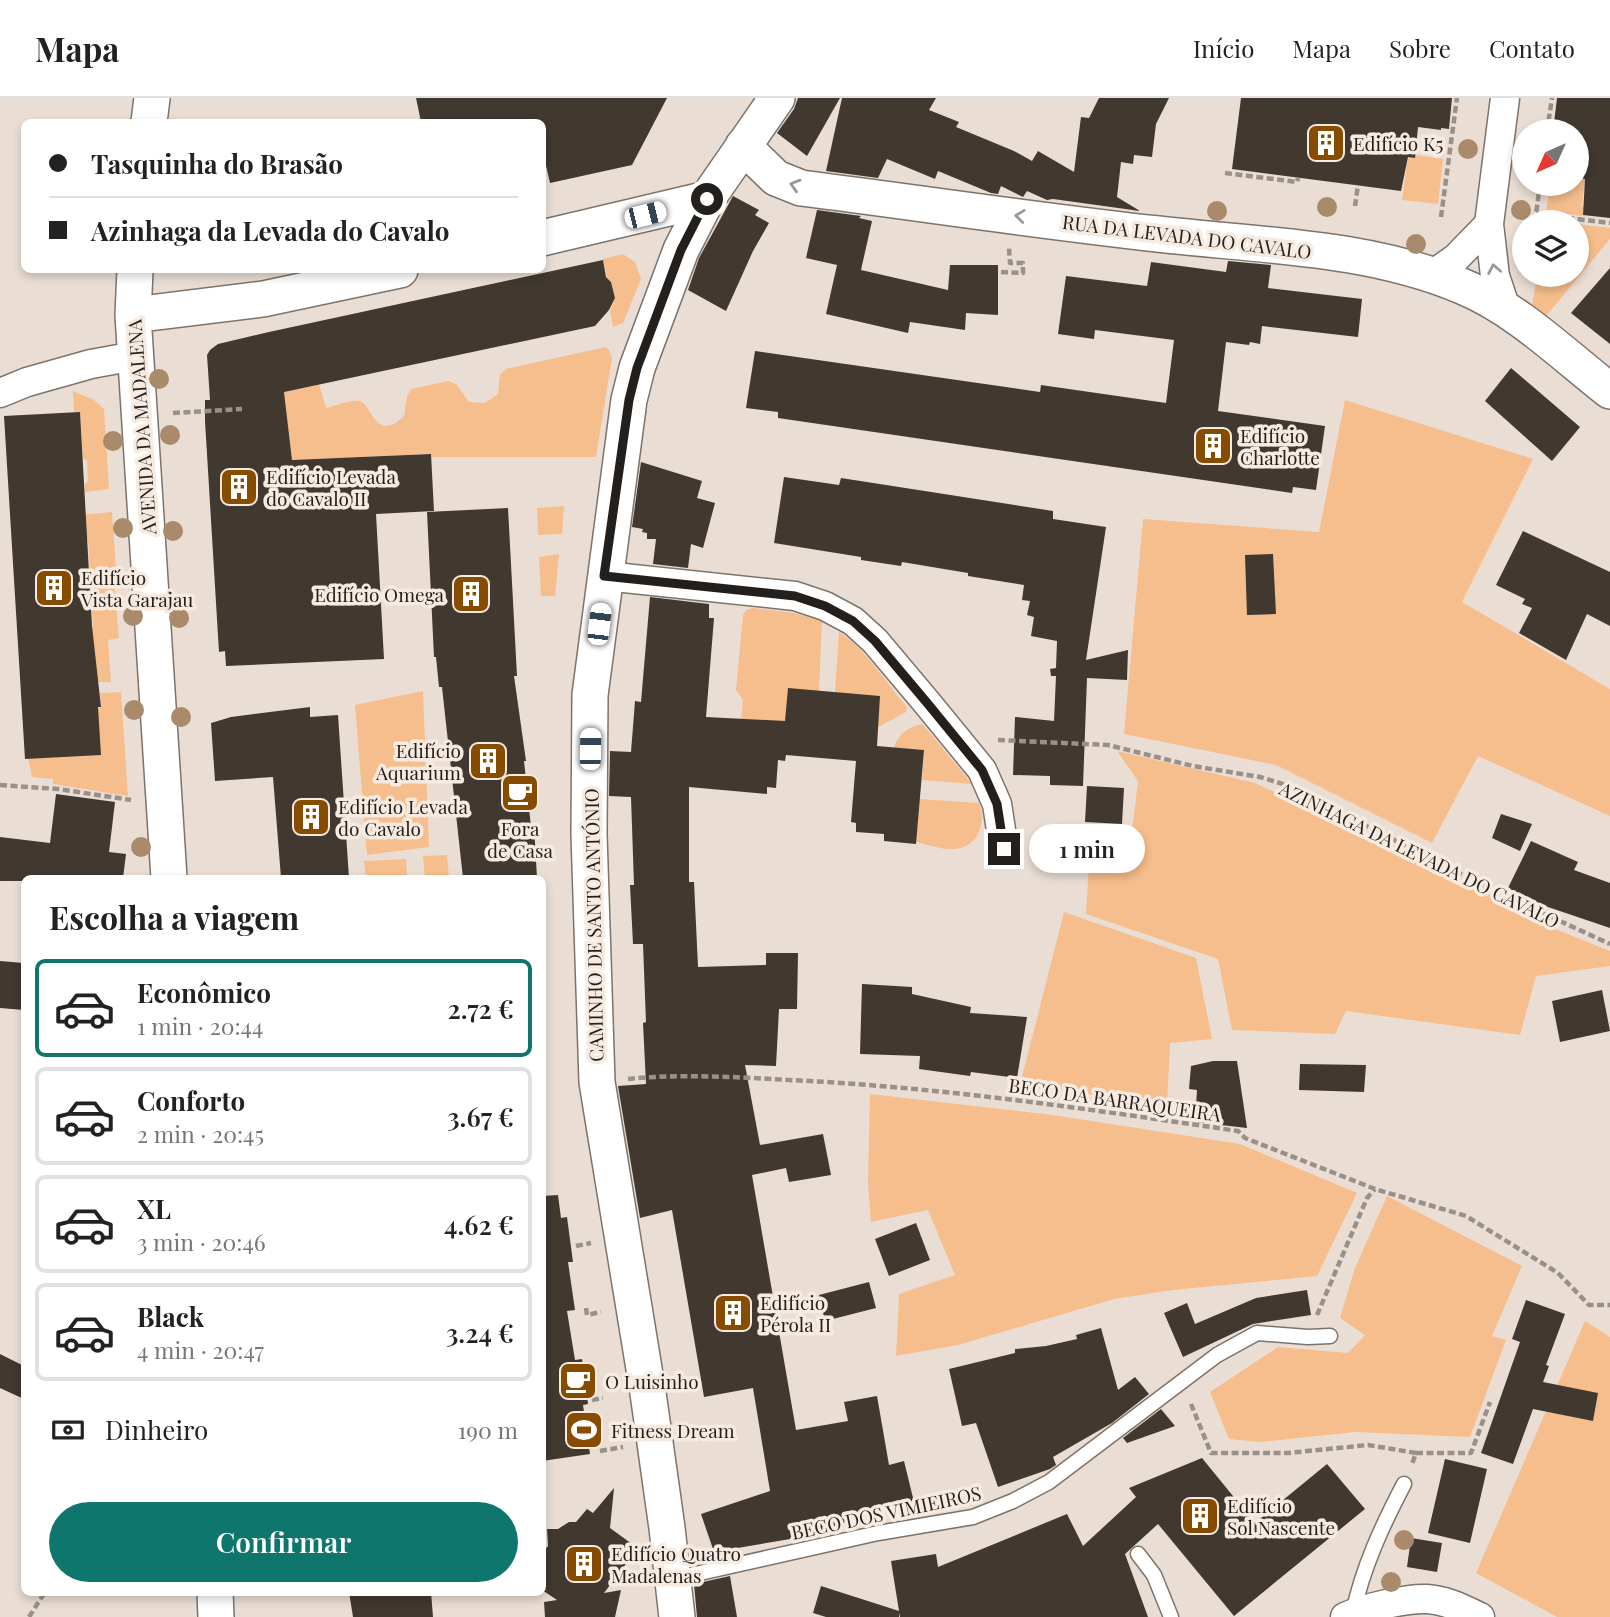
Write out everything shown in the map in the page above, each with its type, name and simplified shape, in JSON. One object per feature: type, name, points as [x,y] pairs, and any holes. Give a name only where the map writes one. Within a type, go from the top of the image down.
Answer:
[{"type":"street","points":[[149,119],[152,98]]},
{"type":"street","name":"CAMINHO DE SANTO ANTÓNIO","points":[[677,1617],[648,1393],[597,1082],[589,834],[590,695],[629,400],[637,368],[681,250],[707,199],[777,98]]},
{"type":"street","points":[[1505,98],[1489,224],[1495,276],[1507,312]]},
{"type":"street","name":"RUA DA LEVADA DO CAVALO","points":[[743,146],[776,178],[802,188],[1382,260],[1467,288],[1507,312],[1610,391]]},
{"type":"street","points":[[546,237],[707,199]]},
{"type":"street","points":[[1432,275],[1456,258],[1489,224]]},
{"type":"street","name":"AVENIDA DA MADALENA","points":[[135,273],[135,356],[169,875]]},
{"type":"street","points":[[133,315],[263,299],[386,273]]},
{"type":"street","points":[[0,393],[27,382],[91,364],[135,356]]},
{"type":"street","points":[[604,576],[795,596],[825,606],[853,621],[875,641],[982,770],[997,804],[1004,849]]},
{"type":"street","points":[[215,1596],[216,1617]]},
{"type":"street","points":[[1349,1615],[1426,1599],[1455,1605],[1480,1617]]},
{"type":"lane","name":"BECO DOS VIMIEIROS","points":[[673,1579],[878,1533],[973,1517],[1013,1501],[1049,1482],[1217,1354],[1257,1333],[1330,1336]]},
{"type":"lane","points":[[1349,1615],[1378,1534],[1404,1484]]},
{"type":"lane","points":[[1138,1554],[1154,1575],[1171,1617]]},
{"type":"path","points":[[1551,119],[1552,98]]},
{"type":"path","points":[[1441,218],[1455,101]]},
{"type":"path","points":[[1225,173],[1297,182],[1298,178]]},
{"type":"path","points":[[1355,206],[1358,186]]},
{"type":"path","points":[[1589,220],[1610,223]]},
{"type":"path","points":[[1001,272],[1023,273],[1023,263],[1010,263],[1009,239]]},
{"type":"path","points":[[169,414],[242,409]]},
{"type":"path","name":"AZINHAGA DA LEVADA DO CAVALO","points":[[992,740],[1108,746],[1286,785],[1488,888],[1610,944]]},
{"type":"path","points":[[0,785],[58,789],[133,801]]},
{"type":"path","name":"BECO DA BARRAQUEIRA","points":[[623,1079],[715,1076],[852,1083],[1000,1097],[1238,1131],[1245,1138],[1375,1189],[1466,1216],[1558,1273],[1589,1305],[1610,1306]]},
{"type":"path","points":[[1308,1337],[1367,1198],[1375,1189]]},
{"type":"path","points":[[586,1308],[587,1315]]},
{"type":"path","points":[[1181,1381],[1211,1453],[1288,1453],[1368,1445],[1416,1453],[1471,1453],[1490,1402]]},
{"type":"path","points":[[592,1400],[603,1398]]},
{"type":"path","points":[[600,1451],[631,1446]]},
{"type":"path","points":[[1404,1484],[1416,1453]]},
{"type":"path","points":[[29,1617],[42,1596]]},
{"type":"shaded area","points":[[1415,155],[1443,159],[1438,204],[1402,200],[1408,157],[1415,158]]},
{"type":"shaded area","points":[[1548,196],[1583,196],[1584,210],[1546,210]]},
{"type":"shaded area","points":[[1589,225],[1610,228],[1610,239],[1589,264]]},
{"type":"shaded area","points":[[623,254],[635,262],[641,279],[623,323],[613,327],[610,311],[615,298],[603,259]]},
{"type":"shaded area","points":[[1535,287],[1570,287],[1542,321],[1531,312]]},
{"type":"shaded area","points":[[320,322],[333,382],[319,384],[326,408],[360,401],[376,420],[387,426],[395,424],[404,416],[407,396],[411,389],[449,381],[457,385],[469,402],[485,403],[498,394],[500,375],[506,369],[606,347],[612,358],[596,457],[431,457],[430,454],[292,460],[284,392]]},
{"type":"shaded area","points":[[73,391],[94,400],[104,409],[109,489],[85,492],[85,483],[88,482],[87,460],[83,459],[80,412],[74,412]]},
{"type":"shaded area","points":[[1345,400],[1533,459],[1462,602],[1610,689],[1610,816],[1478,756],[1432,843],[1276,765],[1124,734],[1143,519],[1319,532]]},
{"type":"shaded area","points":[[564,506],[562,534],[538,535],[537,508]]},
{"type":"shaded area","points":[[112,512],[116,569],[90,572],[88,540],[81,539],[80,515]]},
{"type":"shaded area","points":[[559,554],[555,596],[541,596],[539,557]]},
{"type":"shaded area","points":[[114,580],[119,638],[108,640],[111,682],[97,682],[87,626],[93,626],[93,581]]},
{"type":"shaded area","points":[[753,608],[794,613],[822,621],[819,691],[785,728],[741,720],[743,700],[736,690],[743,615],[746,610]]},
{"type":"shaded area","points":[[839,632],[867,657],[907,707],[906,712],[878,727],[835,692]]},
{"type":"shaded area","points":[[423,691],[429,847],[367,855],[355,705]]},
{"type":"shaded area","points":[[121,692],[128,796],[53,784],[53,779],[32,777],[28,758],[101,707],[100,693]]},
{"type":"shaded area","points":[[922,724],[972,784],[922,780],[924,750],[894,748],[904,732]]},
{"type":"shaded area","points":[[1117,751],[1255,783],[1441,868],[1555,929],[1610,951],[1610,966],[1536,976],[1520,1035],[1346,1011],[1335,1034],[1232,1030],[1218,959],[1086,914],[1091,832],[1132,831],[1138,781]]},
{"type":"shaded area","points":[[919,799],[979,803],[982,818],[979,833],[970,844],[955,849],[916,842]]},
{"type":"shaded area","points":[[447,855],[449,875],[425,875],[423,856]]},
{"type":"shaded area","points":[[406,859],[407,875],[366,875],[364,861]]},
{"type":"shaded area","points":[[1064,912],[1196,958],[1212,1039],[1170,1043],[1167,1105],[1020,1085]]},
{"type":"shaded area","points":[[870,1094],[1053,1115],[1240,1144],[1357,1193],[1317,1276],[1173,1290],[1114,1299],[958,1345],[896,1356],[899,1294],[955,1275],[928,1210],[871,1222],[868,1182]]},
{"type":"shaded area","points":[[1387,1196],[1522,1266],[1492,1336],[1506,1340],[1470,1437],[1356,1432],[1260,1442],[1229,1439],[1210,1392],[1278,1347],[1348,1353],[1365,1335],[1340,1318],[1355,1268]]},
{"type":"shaded area","points":[[1585,1321],[1610,1337],[1610,1617],[1557,1617],[1476,1573]]},
{"type":"building","points":[[416,98],[667,98],[632,165],[550,183],[546,166],[546,119],[420,119]]},
{"type":"building","points":[[798,98],[840,98],[807,156],[777,133],[794,109]]},
{"type":"building","points":[[842,98],[936,98],[929,110],[959,122],[956,127],[1032,161],[1038,151],[1074,172],[1081,117],[1089,118],[1099,98],[1169,98],[1156,124],[1152,157],[1134,155],[1133,164],[1121,162],[1117,197],[1140,211],[1047,200],[1027,191],[1023,197],[1001,186],[998,194],[991,193],[938,171],[935,179],[887,159],[878,178],[826,171]]},
{"type":"building","name":"Edifício K5","points":[[1241,98],[1452,98],[1449,129],[1418,127],[1415,158],[1408,157],[1401,191],[1232,169]]},
{"type":"building","points":[[1557,98],[1610,98],[1610,218],[1589,216],[1589,210],[1583,210],[1584,196],[1589,196],[1589,119],[1554,119]]},
{"type":"building","points":[[733,196],[759,210],[755,215],[769,223],[726,311],[688,290],[699,258]]},
{"type":"building","points":[[817,210],[861,216],[859,218],[872,221],[861,270],[948,290],[950,265],[998,265],[998,315],[966,313],[965,330],[910,322],[908,333],[826,314],[837,265],[806,258]]},
{"type":"building","points":[[603,260],[606,277],[611,282],[615,298],[595,326],[284,392],[292,460],[431,454],[434,511],[376,514],[384,659],[226,666],[225,651],[219,652],[205,421],[205,400],[210,400],[207,355],[210,350],[218,344],[269,332]]},
{"type":"building","points":[[1228,261],[1271,265],[1268,288],[1362,299],[1358,337],[1262,326],[1260,344],[1226,342],[1218,411],[1325,426],[1316,490],[1293,487],[1292,493],[778,418],[778,412],[746,408],[755,351],[1040,392],[1041,385],[1166,403],[1174,340],[1095,330],[1094,339],[1058,334],[1066,276],[1147,286],[1151,262],[1226,272]]},
{"type":"building","points":[[1610,268],[1610,344],[1571,313]]},
{"type":"building","points":[[1511,368],[1580,427],[1552,461],[1485,401]]},
{"type":"building","name":"Edifício Vista Garajau","points":[[80,412],[92,626],[101,707],[98,707],[101,755],[25,759],[4,416]]},
{"type":"building","points":[[641,462],[702,481],[697,498],[715,503],[703,548],[691,544],[688,568],[653,564],[656,539],[647,539],[647,533],[642,532],[643,529],[632,527]]},
{"type":"building","points":[[784,477],[839,485],[841,478],[1053,511],[1053,519],[1106,527],[1086,660],[1128,650],[1127,680],[1087,678],[1083,786],[1050,785],[1050,776],[1013,775],[1015,717],[1054,721],[1056,676],[1051,676],[1050,669],[1056,668],[1057,641],[1031,636],[1034,617],[1027,615],[1030,601],[1022,600],[1024,585],[968,576],[968,573],[902,562],[901,566],[861,560],[861,557],[774,543]]},
{"type":"building","points":[[508,508],[517,676],[514,676],[526,761],[531,827],[534,826],[537,875],[463,875],[442,687],[439,687],[434,657],[427,512]]},
{"type":"building","points":[[1523,531],[1610,572],[1610,626],[1587,614],[1566,660],[1519,633],[1532,608],[1522,604],[1525,599],[1496,585]]},
{"type":"building","points":[[1273,554],[1276,614],[1247,615],[1245,555]]},
{"type":"building","points":[[650,597],[709,604],[709,618],[714,618],[706,717],[785,721],[788,688],[880,696],[877,746],[924,750],[916,844],[884,841],[884,834],[856,832],[856,823],[851,822],[856,761],[786,755],[785,761],[778,760],[776,788],[767,787],[767,794],[689,787],[689,882],[694,882],[698,967],[766,965],[766,953],[798,953],[797,1009],[779,1009],[776,1066],[745,1065],[760,1145],[823,1134],[831,1175],[789,1182],[786,1168],[752,1175],[796,1430],[848,1421],[844,1402],[877,1396],[889,1465],[904,1461],[914,1502],[864,1513],[864,1516],[802,1537],[714,1552],[701,1514],[770,1491],[753,1388],[704,1397],[672,1210],[640,1218],[618,1086],[646,1084],[643,1023],[646,1022],[643,944],[633,944],[630,885],[634,885],[631,797],[609,796],[610,751],[631,752],[635,701],[641,702]]},
{"type":"building","name":"Edifício Levada do Cavalo","points":[[310,707],[310,717],[338,715],[349,875],[281,875],[273,777],[215,781],[211,723],[231,717]]},
{"type":"building","points":[[1087,786],[1124,788],[1122,824],[1085,822]]},
{"type":"building","points":[[56,794],[115,802],[109,852],[126,854],[123,875],[21,875],[21,881],[0,881],[0,837],[50,843]]},
{"type":"building","points":[[1501,814],[1532,824],[1520,851],[1492,838]]},
{"type":"building","points":[[1531,841],[1578,862],[1574,870],[1610,883],[1610,928],[1545,906],[1508,888]]},
{"type":"building","points":[[0,961],[21,963],[21,1010],[0,1008]]},
{"type":"building","points":[[862,984],[912,987],[912,994],[971,1007],[970,1013],[1027,1017],[1017,1078],[971,1072],[970,1076],[919,1069],[920,1056],[860,1054]]},
{"type":"building","points":[[1602,990],[1610,1031],[1560,1042],[1552,1001]]},
{"type":"building","points":[[1213,1061],[1237,1061],[1247,1128],[1195,1122],[1197,1090],[1189,1089],[1191,1066]]},
{"type":"building","points":[[1300,1064],[1366,1065],[1364,1092],[1299,1090]]},
{"type":"building","points":[[558,1195],[561,1218],[567,1217],[573,1262],[568,1262],[575,1310],[567,1311],[575,1360],[582,1359],[588,1404],[583,1405],[590,1454],[546,1460],[546,1196]]},
{"type":"building","points":[[916,1223],[930,1260],[889,1276],[875,1239]]},
{"type":"building","points":[[869,1282],[876,1308],[825,1321],[819,1295]]},
{"type":"building","points":[[1307,1290],[1311,1315],[1253,1324],[1183,1357],[1164,1313],[1187,1303],[1195,1324],[1256,1298]]},
{"type":"building","points":[[1526,1300],[1565,1314],[1546,1365],[1549,1366],[1543,1382],[1598,1393],[1593,1421],[1533,1409],[1513,1464],[1481,1453],[1520,1342],[1512,1339]]},
{"type":"building","points":[[1101,1328],[1118,1390],[1135,1377],[1149,1394],[1112,1423],[1053,1457],[1056,1465],[1050,1469],[998,1487],[976,1423],[962,1426],[949,1369],[1015,1353],[1015,1349],[1077,1339],[1076,1335]]},
{"type":"building","points":[[0,1354],[21,1364],[21,1398],[0,1388]]},
{"type":"building","points":[[1161,1409],[1175,1426],[1127,1443],[1123,1438]]},
{"type":"building","points":[[1202,1458],[1255,1523],[1327,1464],[1365,1509],[1234,1616],[1158,1524],[1125,1554],[1148,1617],[900,1617],[900,1613],[899,1617],[826,1617],[813,1613],[821,1586],[899,1611],[891,1561],[936,1554],[938,1567],[1067,1514],[1083,1546],[1136,1497],[1129,1488]]},
{"type":"building","points":[[1445,1459],[1487,1469],[1470,1543],[1428,1533]]},
{"type":"building","name":"Edifício Quatro Madalenas","points":[[614,1488],[610,1528],[632,1544],[632,1556],[604,1593],[621,1590],[615,1617],[545,1617],[544,1602],[557,1600],[546,1593],[547,1529],[558,1529],[569,1522],[576,1522],[587,1509],[593,1513]]},
{"type":"building","points":[[1411,1538],[1442,1543],[1437,1572],[1407,1567]]},
{"type":"building","points":[[730,1576],[737,1617],[697,1617],[694,1584]]},
{"type":"building","points":[[350,1596],[431,1596],[433,1617],[353,1617]]},
{"type":"place","name":"Edifício K5","points":[[1326,143]]},
{"type":"place","name":"Edifício Charlotte","points":[[1213,446]]},
{"type":"place","name":"Edifício Levada do Cavalo II","points":[[239,487]]},
{"type":"place","name":"Edifício Vista Garajau","points":[[54,588]]},
{"type":"place","name":"Edifício Omega","points":[[471,594]]},
{"type":"place","name":"Edifício Aquarium","points":[[488,761]]},
{"type":"place","name":"Fora de Casa","points":[[520,793]]},
{"type":"place","name":"Edifício Levada do Cavalo","points":[[311,817]]},
{"type":"place","name":"Edifício Pérola II","points":[[733,1313]]},
{"type":"place","name":"O Luisinho","points":[[578,1381]]},
{"type":"place","name":"Fitness Dream","points":[[584,1430]]},
{"type":"place","name":"Edifício Sol Nascente","points":[[1200,1516]]},
{"type":"place","name":"Edifício Quatro Madalenas","points":[[584,1564]]},
{"type":"route","points":[[707,199],[681,250],[637,368],[629,400],[604,576],[795,596],[825,606],[853,621],[875,641],[982,770],[997,804],[1004,849]]}]
